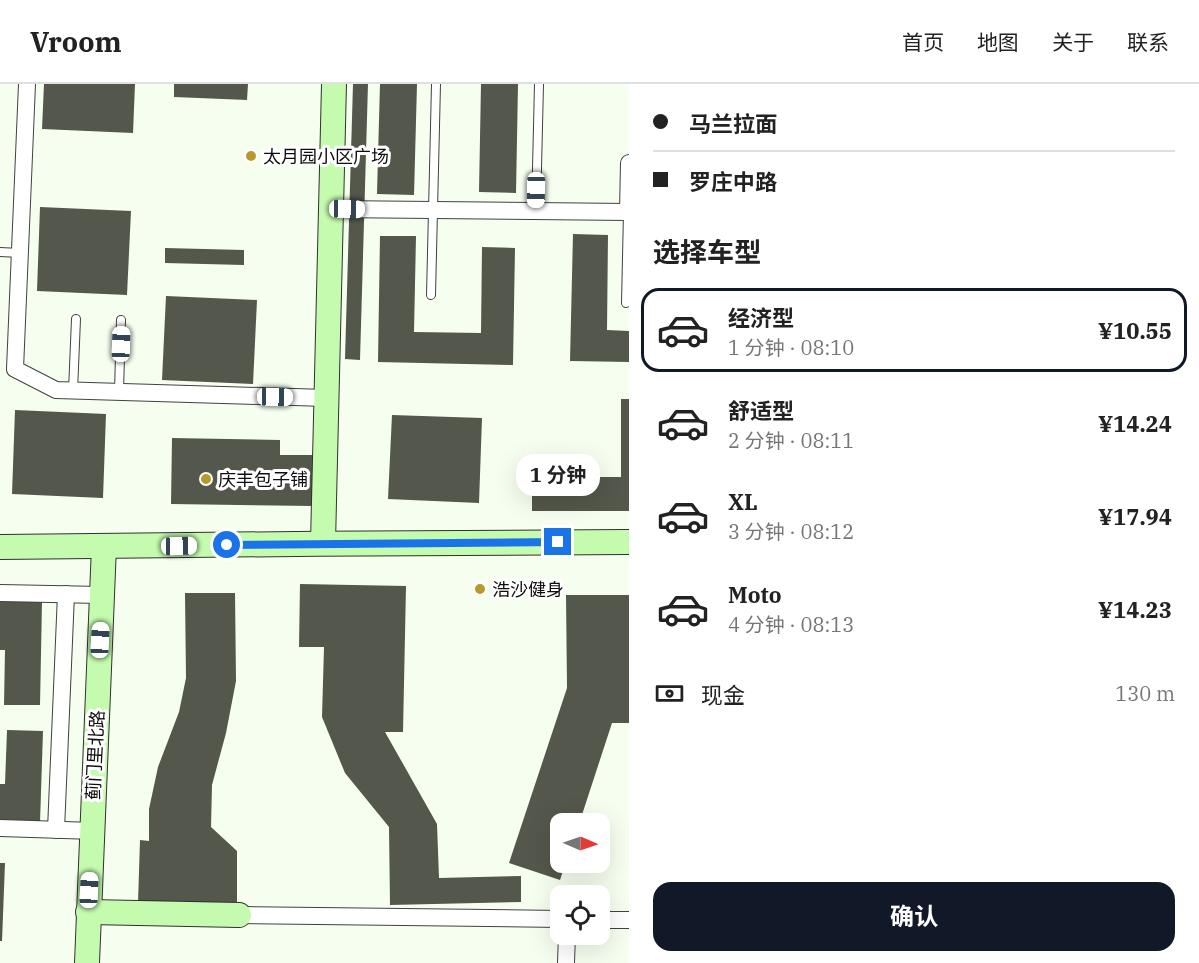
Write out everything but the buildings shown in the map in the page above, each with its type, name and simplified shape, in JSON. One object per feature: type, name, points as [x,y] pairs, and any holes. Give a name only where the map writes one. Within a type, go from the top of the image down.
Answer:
[{"type":"street","points":[[27,84],[15,369],[56,390],[326,398]]},
{"type":"street","points":[[323,543],[334,84]]},
{"type":"street","points":[[331,209],[628,212],[629,163]]},
{"type":"street","points":[[0,547],[629,542]]},
{"type":"street","name":"蓟门里北路","points":[[87,963],[104,546]]},
{"type":"street","points":[[0,593],[102,595]]},
{"type":"street","points":[[56,830],[66,594]]},
{"type":"street","points":[[0,828],[95,831]]},
{"type":"street","points":[[88,912],[550,919]]},
{"type":"street","points":[[610,920],[629,920]]},
{"type":"street","points":[[566,963],[567,945]]},
{"type":"lane","points":[[21,84],[27,84]]},
{"type":"lane","points":[[431,295],[436,84]]},
{"type":"lane","points":[[536,211],[539,84]]},
{"type":"lane","points":[[626,303],[628,212]]},
{"type":"lane","points":[[0,252],[20,253]]},
{"type":"lane","points":[[73,391],[76,320]]},
{"type":"lane","points":[[119,392],[122,320]]},
{"type":"place","name":"太月园小区广场","points":[[251,156]]},
{"type":"place","name":"庆丰包子铺","points":[[206,479]]},
{"type":"place","name":"浩沙健身","points":[[480,589]]},
{"type":"route","points":[[227,545],[558,542]]}]
